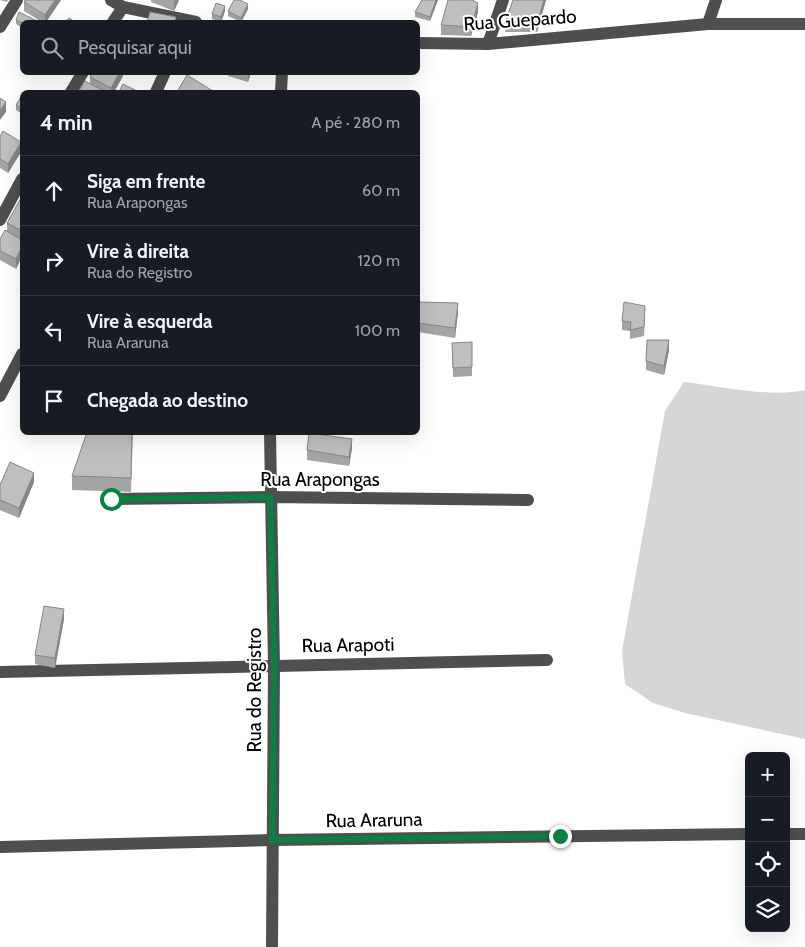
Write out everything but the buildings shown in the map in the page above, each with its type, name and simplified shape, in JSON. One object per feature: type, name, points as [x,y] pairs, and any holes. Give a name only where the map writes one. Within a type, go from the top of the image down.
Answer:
[{"type":"street","points":[[0,27],[17,0]]},
{"type":"street","points":[[111,0],[123,7],[143,5],[184,20]]},
{"type":"street","points":[[488,44],[503,0]]},
{"type":"street","points":[[708,24],[716,0]]},
{"type":"street","points":[[114,20],[123,7]]},
{"type":"street","name":"Rua Guepardo","points":[[420,43],[488,44],[708,24],[805,24]]},
{"type":"street","points":[[72,90],[81,75]]},
{"type":"street","points":[[157,90],[164,75]]},
{"type":"street","points":[[281,90],[282,75]]},
{"type":"street","points":[[0,220],[20,183]]},
{"type":"street","points":[[0,396],[20,358]]},
{"type":"street","name":"Rua do Registro","points":[[270,435],[274,666],[272,947]]},
{"type":"street","name":"Rua Arapongas","points":[[111,499],[270,497],[528,500]]},
{"type":"street","name":"Rua Arapoti","points":[[0,672],[547,660]]},
{"type":"street","name":"Rua Araruna","points":[[0,848],[272,840],[745,834]]},
{"type":"street","points":[[790,834],[805,834]]},
{"type":"shaded area","points":[[684,382],[776,393],[805,390],[805,739],[685,713],[653,703],[625,684],[622,651],[665,411]]},
{"type":"route","points":[[111,499],[270,497],[274,666],[272,840],[560,836]]}]
